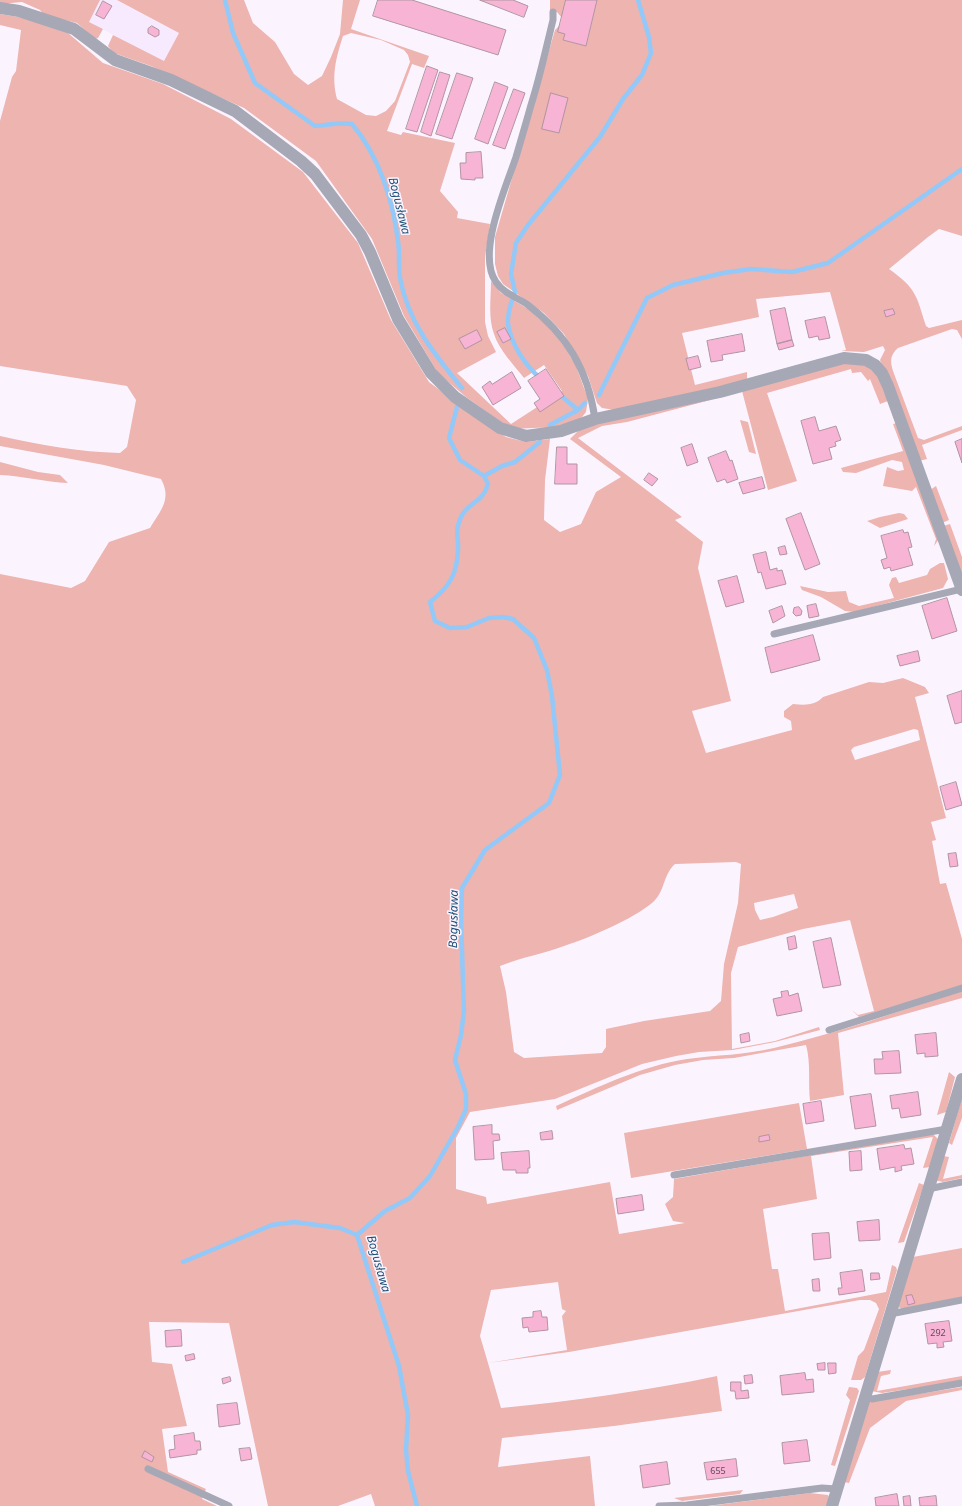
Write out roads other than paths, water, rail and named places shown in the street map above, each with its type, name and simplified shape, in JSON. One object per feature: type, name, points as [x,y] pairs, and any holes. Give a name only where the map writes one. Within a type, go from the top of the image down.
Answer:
[{"type":"street","points":[[0,8],[19,11],[74,29],[115,60],[171,80],[235,111],[301,161],[315,174],[361,235],[370,252],[398,319],[412,345],[432,373],[454,397],[500,428],[526,436],[562,432],[595,419],[720,392],[833,360],[855,358],[866,360],[875,365],[882,373],[888,386],[962,589]]},
{"type":"street","points":[[832,1506],[962,1079]]},
{"type":"lane","points":[[553,12],[553,20],[532,103],[496,214],[489,256],[495,281],[503,291],[526,304],[563,338],[585,377],[595,419]]},
{"type":"lane","points":[[774,634],[962,589]]},
{"type":"lane","points":[[829,1030],[962,988]]},
{"type":"lane","points":[[674,1175],[947,1129]]},
{"type":"lane","points":[[928,1189],[962,1182]]},
{"type":"lane","points":[[890,1314],[962,1300]]},
{"type":"lane","points":[[865,1397],[872,1399],[962,1383]]},
{"type":"lane","points":[[148,1469],[229,1506]]},
{"type":"lane","points":[[659,1506],[687,1505],[822,1488],[837,1489]]},
{"type":"waterway","name":"Bogusława","points":[[225,0],[233,33],[255,83],[315,126],[338,123],[352,124],[370,150],[383,179],[396,226],[399,246],[400,278],[409,309],[432,350],[462,388]]},
{"type":"waterway","points":[[515,292],[511,274],[516,243],[528,225],[600,137],[623,99],[642,75],[651,53],[649,37],[638,0]]},
{"type":"waterway","points":[[599,395],[647,298],[673,285],[723,273],[751,269],[792,272],[828,263],[962,169]]},
{"type":"waterway","points":[[512,300],[508,321],[512,340],[530,368],[541,379]]},
{"type":"waterway","points":[[559,394],[578,410]]},
{"type":"waterway","points":[[550,425],[578,410],[585,403]]},
{"type":"waterway","name":"Bogusława","points":[[417,1506],[408,1471],[406,1450],[408,1415],[399,1366],[357,1235],[385,1211],[410,1198],[430,1176],[458,1127],[466,1109],[466,1094],[455,1060],[461,1035],[464,1011],[461,920],[462,888],[485,850],[549,803],[560,775],[552,696],[547,670],[534,638],[513,619],[503,617],[489,618],[467,627],[450,628],[435,621],[430,602],[447,586],[454,573],[457,559],[457,534],[461,517],[467,508],[483,495],[488,484],[484,476],[460,460],[449,438],[457,407]]},
{"type":"waterway","points":[[484,476],[502,466],[515,462],[540,442]]},
{"type":"waterway","points":[[183,1262],[272,1225],[294,1222],[340,1228],[357,1235]]}]
